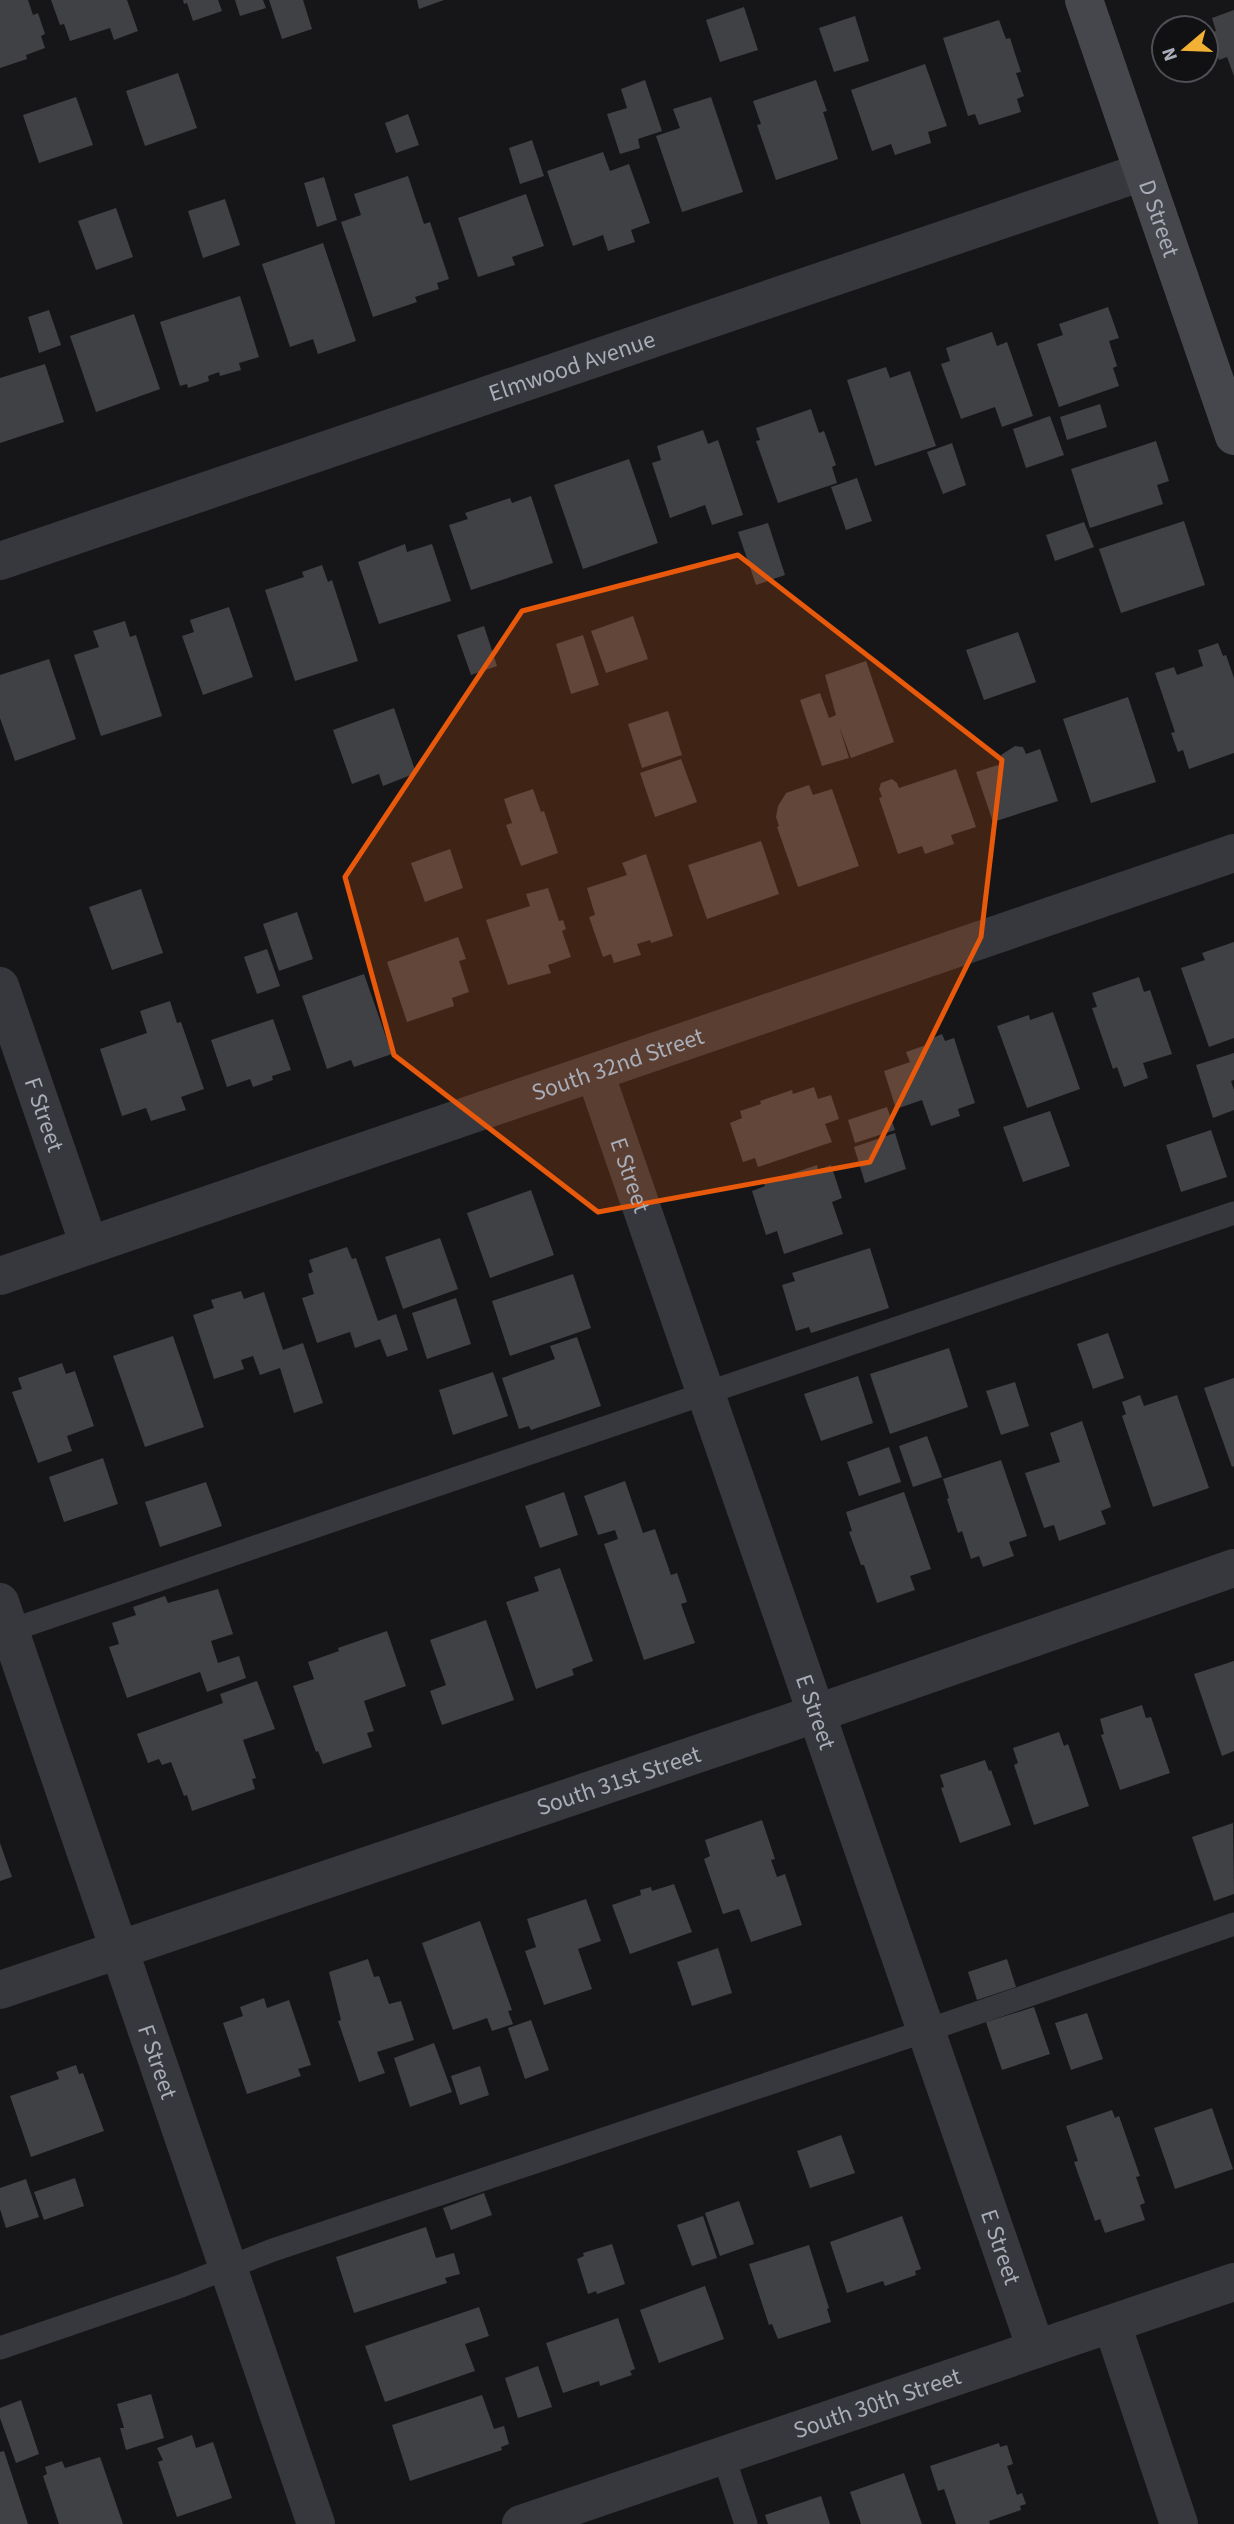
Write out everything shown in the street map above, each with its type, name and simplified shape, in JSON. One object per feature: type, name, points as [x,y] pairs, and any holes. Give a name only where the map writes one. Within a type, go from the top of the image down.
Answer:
[{"type":"street","name":"D Street","points":[[1084,0],[1234,436]]},
{"type":"street","name":"Elmwood Avenue","points":[[0,562],[1142,172]]},
{"type":"street","name":"South 32nd Street","points":[[0,1276],[1234,853]]},
{"type":"street","name":"F Street","points":[[0,986],[89,1245]]},
{"type":"street","name":"E Street","points":[[595,1073],[1036,2349]]},
{"type":"street","name":"South 31st Street","points":[[0,1990],[1234,1569]]},
{"type":"street","name":"F Street","points":[[3,1622],[119,1949],[316,2524]]},
{"type":"street","name":"South 30th Street","points":[[521,2524],[1234,2282]]},
{"type":"street","points":[[1112,2324],[1180,2524]]},
{"type":"lane","points":[[3,1622],[705,1393],[1234,1213]]},
{"type":"lane","points":[[0,2348],[273,2250],[1234,1924]]},
{"type":"lane","points":[[723,2455],[746,2524]]},
{"type":"highlighted area","points":[[738,555],[1002,760],[981,937],[870,1162],[598,1212],[394,1055],[345,877],[522,611]]},
{"type":"building","points":[[0,0],[28,0],[33,15],[38,13],[45,34],[41,36],[45,48],[26,55],[27,59],[0,68]]},
{"type":"building","points":[[51,0],[127,0],[138,31],[114,40],[110,28],[70,41],[64,24],[60,25]]},
{"type":"building","points":[[183,0],[218,0],[222,11],[193,21],[187,3],[184,4]]},
{"type":"building","points":[[235,0],[263,0],[266,8],[240,16]]},
{"type":"building","points":[[269,0],[303,0],[312,29],[282,39]]},
{"type":"building","points":[[417,0],[444,0],[419,9]]},
{"type":"building","points":[[744,7],[758,50],[720,62],[706,20]]},
{"type":"building","points":[[1234,10],[1234,76],[1227,57],[1220,60],[1220,15]]},
{"type":"building","points":[[855,16],[869,61],[834,72],[819,28]]},
{"type":"building","points":[[999,20],[1006,39],[1010,38],[1021,72],[1016,73],[1024,96],[1017,99],[1021,112],[979,125],[975,114],[968,116],[943,38]]},
{"type":"building","points":[[925,64],[947,126],[928,132],[931,143],[895,155],[891,144],[872,151],[851,90]]},
{"type":"building","points":[[178,73],[197,128],[145,146],[126,91]]},
{"type":"building","points":[[645,80],[662,131],[638,139],[640,148],[620,154],[607,114],[627,108],[621,89]]},
{"type":"building","points":[[816,80],[827,111],[823,112],[838,159],[776,180],[757,125],[761,124],[753,101]]},
{"type":"building","points":[[76,97],[93,145],[39,163],[23,115]]},
{"type":"building","points":[[711,97],[743,192],[682,212],[656,136],[680,128],[673,109]]},
{"type":"building","points":[[408,114],[419,145],[396,153],[385,123]]},
{"type":"building","points":[[532,140],[544,176],[520,184],[509,148]]},
{"type":"building","points":[[603,152],[610,171],[629,164],[650,223],[631,230],[635,242],[608,251],[603,235],[573,246],[547,171]]},
{"type":"building","points":[[408,176],[424,224],[430,222],[449,279],[437,283],[439,289],[415,297],[417,302],[373,317],[341,222],[361,215],[354,194]]},
{"type":"building","points":[[324,177],[337,220],[317,227],[304,183]]},
{"type":"building","points":[[526,194],[544,246],[512,257],[515,265],[478,277],[458,218]]},
{"type":"building","points":[[225,199],[240,245],[203,258],[188,211]]},
{"type":"building","points":[[116,208],[133,257],[96,270],[78,221]]},
{"type":"building","points":[[323,243],[356,341],[318,354],[313,339],[290,347],[262,264]]},
{"type":"building","points":[[240,296],[259,357],[239,363],[241,370],[220,376],[219,372],[208,376],[209,381],[188,388],[187,384],[180,386],[160,322]]},
{"type":"building","points":[[1108,307],[1119,338],[1109,341],[1117,366],[1113,368],[1119,386],[1059,407],[1037,344],[1063,335],[1059,324]]},
{"type":"building","points":[[49,310],[61,345],[39,353],[28,317]]},
{"type":"building","points":[[134,314],[160,389],[96,412],[70,336]]},
{"type":"building","points":[[992,332],[997,346],[1007,342],[1033,416],[1002,427],[995,407],[961,419],[941,364],[950,361],[946,348]]},
{"type":"building","points":[[45,364],[64,422],[0,443],[0,378]]},
{"type":"building","points":[[886,367],[890,378],[910,371],[936,446],[875,466],[847,380]]},
{"type":"building","points":[[1100,404],[1107,427],[1067,440],[1060,417]]},
{"type":"building","points":[[811,409],[819,433],[824,431],[836,465],[832,467],[837,483],[778,503],[756,441],[760,440],[756,428]]},
{"type":"building","points":[[1050,416],[1064,455],[1026,468],[1013,429]]},
{"type":"building","points":[[703,430],[708,444],[718,440],[743,515],[712,525],[705,505],[670,518],[652,463],[661,460],[657,446]]},
{"type":"building","points":[[1156,441],[1169,481],[1157,485],[1163,504],[1090,528],[1071,469]]},
{"type":"building","points":[[952,443],[966,485],[943,494],[927,452]]},
{"type":"building","points":[[629,459],[658,543],[583,569],[554,485]]},
{"type":"building","points":[[857,478],[872,521],[846,530],[831,487]]},
{"type":"building","points":[[531,496],[553,563],[471,590],[449,525],[468,519],[465,513],[510,498],[512,503]]},
{"type":"building","points":[[1184,521],[1205,585],[1121,613],[1099,549]]},
{"type":"building","points":[[1084,522],[1094,547],[1055,561],[1046,535]]},
{"type":"building","points":[[768,523],[785,575],[756,585],[738,532]]},
{"type":"building","points":[[405,544],[407,552],[432,544],[451,601],[379,624],[358,562]]},
{"type":"building","points":[[322,565],[328,582],[332,580],[358,661],[295,681],[265,590],[304,577],[302,572]]},
{"type":"building","points":[[229,607],[253,677],[203,695],[182,636],[194,632],[190,620]]},
{"type":"building","points":[[633,616],[648,659],[606,673],[591,631]]},
{"type":"building","points":[[125,621],[130,637],[136,635],[162,716],[101,736],[74,655],[99,647],[93,631]]},
{"type":"building","points":[[484,626],[497,666],[471,675],[457,635]]},
{"type":"building","points":[[1018,632],[1036,682],[984,700],[966,650]]},
{"type":"building","points":[[583,635],[599,685],[571,694],[556,644]]},
{"type":"building","points":[[1218,643],[1223,656],[1226,655],[1234,678],[1234,753],[1189,769],[1183,750],[1178,752],[1171,733],[1175,732],[1155,673],[1174,667],[1177,675],[1203,666],[1198,650]]},
{"type":"building","points":[[49,659],[76,739],[15,761],[0,718],[0,675]]},
{"type":"building","points":[[866,661],[894,742],[851,758],[839,726],[849,758],[822,766],[800,700],[820,693],[829,718],[836,715],[825,675]]},
{"type":"building","points":[[1128,697],[1156,782],[1091,803],[1063,719]]},
{"type":"building","points":[[394,708],[416,773],[383,786],[379,774],[352,784],[333,730]]},
{"type":"building","points":[[668,711],[682,755],[642,768],[628,724]]},
{"type":"building","points":[[1015,746],[1023,747],[1026,754],[1040,749],[1058,801],[993,822],[976,772],[1004,763],[1001,755]]},
{"type":"building","points":[[681,759],[697,802],[655,817],[640,773]]},
{"type":"building","points":[[956,769],[976,827],[951,835],[954,844],[925,854],[922,846],[898,854],[879,798],[882,797],[879,789],[881,783],[892,779],[899,788]]},
{"type":"building","points":[[809,785],[813,795],[832,789],[859,866],[798,887],[776,817],[778,806],[786,793]]},
{"type":"building","points":[[533,789],[541,812],[544,811],[558,853],[521,866],[506,825],[512,823],[504,799]]},
{"type":"building","points":[[761,841],[779,894],[707,919],[688,865]]},
{"type":"building","points":[[450,849],[463,888],[425,902],[411,863]]},
{"type":"building","points":[[646,854],[673,936],[637,944],[641,955],[614,963],[611,954],[603,957],[589,917],[595,915],[587,888],[627,875],[622,863]]},
{"type":"building","points":[[548,888],[559,921],[563,920],[566,929],[562,931],[571,957],[548,965],[551,973],[508,985],[486,920],[530,906],[526,894]]},
{"type":"building","points":[[141,889],[163,953],[112,970],[89,907]]},
{"type":"building","points":[[297,912],[313,959],[279,971],[263,924]]},
{"type":"building","points":[[458,937],[466,959],[459,961],[469,992],[452,998],[454,1006],[407,1022],[387,962]]},
{"type":"building","points":[[1234,942],[1234,1038],[1209,1047],[1181,968],[1205,960],[1202,953]]},
{"type":"building","points":[[267,949],[280,986],[257,994],[244,957]]},
{"type":"building","points":[[364,974],[392,1054],[354,1067],[351,1060],[327,1069],[302,996]]},
{"type":"building","points":[[1139,977],[1144,992],[1150,990],[1172,1054],[1143,1063],[1148,1078],[1124,1087],[1117,1067],[1113,1069],[1092,1008],[1097,1007],[1092,993]]},
{"type":"building","points":[[170,1001],[177,1023],[181,1022],[204,1089],[181,1097],[186,1110],[151,1121],[146,1108],[122,1116],[100,1049],[147,1033],[140,1011]]},
{"type":"building","points":[[1053,1012],[1080,1089],[1027,1108],[997,1026],[1029,1015],[1030,1020]]},
{"type":"building","points":[[273,1019],[291,1070],[272,1076],[273,1080],[253,1087],[250,1079],[227,1087],[211,1040]]},
{"type":"building","points":[[942,1034],[945,1041],[954,1038],[975,1103],[958,1109],[960,1116],[931,1126],[922,1100],[896,1109],[884,1071],[910,1062],[906,1052],[929,1044],[928,1040]]},
{"type":"building","points":[[1234,1053],[1234,1080],[1231,1081],[1234,1110],[1213,1118],[1196,1065]]},
{"type":"building","points":[[814,1087],[818,1099],[831,1095],[839,1119],[825,1124],[832,1142],[758,1167],[755,1158],[743,1162],[730,1123],[742,1118],[740,1111],[792,1090],[793,1094]]},
{"type":"building","points":[[887,1107],[895,1130],[855,1143],[848,1120]]},
{"type":"building","points":[[1050,1111],[1070,1166],[1023,1182],[1003,1127]]},
{"type":"building","points":[[1211,1130],[1227,1177],[1181,1192],[1166,1145]]},
{"type":"building","points":[[895,1133],[906,1169],[865,1183],[854,1147]]},
{"type":"building","points":[[817,1165],[818,1170],[831,1165],[842,1198],[832,1202],[843,1234],[784,1254],[777,1231],[766,1235],[752,1191],[765,1186],[764,1183]]},
{"type":"building","points":[[531,1190],[554,1255],[490,1278],[467,1213]]},
{"type":"building","points":[[440,1238],[458,1289],[403,1309],[385,1257]]},
{"type":"building","points":[[347,1247],[352,1259],[356,1258],[378,1321],[396,1314],[408,1350],[387,1357],[380,1339],[355,1348],[350,1332],[317,1343],[302,1298],[314,1294],[308,1274],[313,1272],[309,1260]]},
{"type":"building","points":[[870,1248],[889,1308],[811,1333],[809,1327],[796,1331],[782,1285],[795,1281],[792,1273]]},
{"type":"building","points":[[573,1274],[591,1328],[510,1356],[492,1301]]},
{"type":"building","points":[[241,1291],[244,1299],[264,1292],[283,1350],[303,1343],[323,1403],[294,1413],[280,1368],[260,1375],[253,1356],[241,1360],[244,1369],[214,1379],[193,1315],[214,1308],[211,1300]]},
{"type":"building","points":[[456,1298],[471,1344],[427,1359],[412,1313]]},
{"type":"building","points":[[1108,1333],[1124,1378],[1093,1389],[1077,1344]]},
{"type":"building","points":[[173,1336],[204,1427],[145,1447],[113,1356]]},
{"type":"building","points":[[577,1337],[601,1406],[531,1430],[529,1426],[519,1429],[502,1378],[555,1359],[550,1346]]},
{"type":"building","points":[[949,1348],[968,1407],[890,1434],[870,1374]]},
{"type":"building","points":[[62,1363],[66,1374],[75,1371],[94,1426],[67,1436],[72,1451],[38,1463],[12,1392],[22,1389],[18,1378]]},
{"type":"building","points":[[493,1372],[508,1416],[453,1435],[439,1390]]},
{"type":"building","points":[[858,1376],[873,1423],[821,1441],[804,1394]]},
{"type":"building","points":[[1234,1378],[1234,1466],[1232,1467],[1204,1388]]},
{"type":"building","points":[[1015,1382],[1029,1426],[1001,1435],[986,1391]]},
{"type":"building","points":[[1140,1395],[1144,1406],[1177,1395],[1209,1488],[1153,1507],[1122,1416],[1126,1414],[1122,1402]]},
{"type":"building","points":[[1082,1421],[1111,1507],[1101,1511],[1106,1524],[1059,1541],[1054,1525],[1044,1528],[1025,1473],[1060,1462],[1050,1433]]},
{"type":"building","points":[[927,1436],[942,1477],[913,1487],[899,1446]]},
{"type":"building","points":[[889,1447],[901,1482],[859,1496],[847,1462]]},
{"type":"building","points":[[103,1458],[118,1504],[64,1522],[49,1477]]},
{"type":"building","points":[[1001,1460],[1027,1536],[1009,1542],[1014,1556],[983,1567],[979,1556],[971,1559],[962,1531],[958,1533],[943,1479]]},
{"type":"building","points":[[625,1481],[643,1533],[655,1529],[671,1575],[677,1573],[687,1602],[681,1604],[695,1643],[644,1660],[604,1544],[618,1539],[615,1530],[598,1535],[584,1496]]},
{"type":"building","points":[[206,1482],[222,1526],[160,1547],[145,1502]]},
{"type":"building","points":[[564,1492],[578,1535],[540,1548],[525,1506]]},
{"type":"building","points":[[904,1492],[931,1569],[910,1576],[915,1590],[877,1603],[849,1532],[852,1531],[846,1512]]},
{"type":"building","points":[[560,1568],[593,1661],[572,1669],[574,1675],[536,1689],[506,1602],[539,1591],[534,1577]]},
{"type":"building","points":[[218,1589],[233,1634],[211,1641],[218,1663],[239,1656],[246,1678],[207,1692],[200,1672],[127,1698],[109,1647],[119,1644],[112,1623],[136,1615],[133,1607],[165,1596],[168,1603]]},
{"type":"building","points":[[486,1620],[514,1700],[442,1725],[430,1691],[446,1685],[430,1640]]},
{"type":"building","points":[[387,1631],[406,1686],[364,1701],[374,1731],[367,1733],[372,1747],[323,1764],[318,1751],[316,1752],[293,1686],[314,1679],[308,1662]]},
{"type":"building","points":[[1234,1661],[1234,1751],[1222,1756],[1194,1674]]},
{"type":"building","points":[[257,1681],[275,1729],[243,1740],[256,1778],[252,1779],[255,1789],[192,1811],[171,1762],[162,1765],[159,1759],[148,1763],[137,1734],[223,1703],[220,1694]]},
{"type":"building","points":[[1142,1705],[1146,1718],[1151,1717],[1170,1773],[1120,1790],[1101,1735],[1104,1734],[1100,1719]]},
{"type":"building","points":[[1059,1732],[1064,1746],[1068,1744],[1089,1806],[1034,1825],[1014,1765],[1018,1763],[1013,1748]]},
{"type":"building","points":[[985,1760],[1011,1825],[960,1843],[941,1788],[944,1787],[940,1775]]},
{"type":"building","points":[[762,1820],[775,1859],[771,1860],[777,1877],[785,1874],[802,1925],[751,1942],[739,1909],[723,1914],[704,1859],[710,1856],[705,1840]]},
{"type":"building","points":[[1233,1823],[1234,1894],[1214,1901],[1192,1837]]},
{"type":"building","points":[[0,1843],[12,1877],[0,1881]]},
{"type":"building","points":[[674,1884],[692,1932],[630,1954],[612,1905],[641,1895],[640,1890],[651,1887],[652,1891]]},
{"type":"building","points":[[586,1899],[601,1941],[578,1949],[592,1989],[544,2005],[525,1951],[536,1947],[527,1919]]},
{"type":"building","points":[[480,1921],[512,2010],[508,2011],[513,2024],[492,2031],[487,2018],[453,2030],[422,1943]]},
{"type":"building","points":[[718,1948],[732,1993],[692,2006],[677,1962]]},
{"type":"building","points":[[368,1959],[374,1977],[379,1976],[389,2004],[401,2001],[414,2040],[377,2052],[385,2073],[359,2082],[338,2021],[341,2020],[329,1972]]},
{"type":"building","points":[[1007,1959],[1016,1987],[977,2000],[968,1972]]},
{"type":"building","points":[[264,1998],[267,2008],[289,2000],[311,2065],[298,2069],[301,2076],[247,2094],[223,2023],[243,2016],[240,2007]]},
{"type":"building","points":[[1034,2007],[1050,2054],[1002,2070],[986,2022]]},
{"type":"building","points":[[1087,2013],[1103,2059],[1071,2070],[1055,2023]]},
{"type":"building","points":[[531,2020],[549,2070],[525,2079],[508,2028]]},
{"type":"building","points":[[434,2043],[452,2092],[410,2107],[394,2058]]},
{"type":"building","points":[[76,2065],[79,2074],[83,2073],[104,2131],[31,2157],[10,2096],[59,2079],[56,2072]]},
{"type":"building","points":[[480,2066],[489,2095],[460,2105],[451,2076]]},
{"type":"building","points":[[1212,2108],[1233,2169],[1175,2189],[1154,2128]]},
{"type":"building","points":[[1112,2110],[1115,2118],[1119,2116],[1140,2176],[1136,2177],[1145,2203],[1140,2205],[1145,2220],[1105,2233],[1100,2219],[1095,2221],[1074,2162],[1078,2161],[1066,2126]]},
{"type":"building","points":[[841,2135],[855,2173],[810,2188],[797,2151]]},
{"type":"building","points":[[75,2178],[84,2206],[44,2220],[34,2192]]},
{"type":"building","points":[[26,2179],[39,2217],[6,2228],[0,2209],[0,2188]]},
{"type":"building","points":[[484,2193],[492,2215],[451,2230],[443,2208]]},
{"type":"building","points":[[739,2201],[754,2244],[720,2256],[705,2213]]},
{"type":"building","points":[[703,2216],[717,2258],[692,2266],[677,2225]]},
{"type":"building","points":[[902,2216],[921,2269],[915,2271],[916,2275],[885,2286],[883,2281],[847,2293],[830,2242]]},
{"type":"building","points":[[426,2227],[436,2258],[454,2253],[460,2274],[445,2278],[447,2283],[354,2313],[336,2257]]},
{"type":"building","points":[[612,2244],[625,2284],[597,2294],[596,2291],[588,2294],[577,2259],[584,2256],[583,2253]]},
{"type":"building","points":[[809,2245],[831,2322],[778,2339],[772,2324],[769,2325],[749,2264]]},
{"type":"building","points":[[705,2286],[724,2339],[659,2363],[640,2310]]},
{"type":"building","points":[[479,2307],[489,2336],[465,2344],[475,2371],[385,2402],[365,2346]]},
{"type":"building","points":[[618,2318],[635,2369],[630,2371],[632,2375],[600,2386],[599,2381],[563,2393],[546,2343]]},
{"type":"building","points":[[538,2366],[552,2407],[518,2418],[505,2378]]},
{"type":"building","points":[[151,2394],[164,2438],[126,2450],[120,2428],[124,2428],[117,2404]]},
{"type":"building","points":[[482,2395],[494,2429],[504,2426],[509,2444],[501,2447],[502,2450],[410,2481],[392,2425]]},
{"type":"building","points":[[21,2400],[39,2454],[16,2463],[0,2418],[0,2408]]},
{"type":"building","points":[[192,2435],[196,2448],[213,2442],[232,2498],[177,2517],[158,2462],[163,2460],[157,2448]]},
{"type":"building","points":[[999,2443],[1000,2447],[1007,2445],[1013,2464],[1007,2466],[1017,2495],[1022,2493],[1026,2504],[1020,2506],[1021,2510],[989,2521],[990,2524],[956,2524],[944,2489],[938,2491],[930,2466]]},
{"type":"building","points":[[4,2451],[28,2524],[0,2524],[0,2452]]},
{"type":"building","points":[[100,2457],[123,2524],[59,2524],[43,2476],[47,2474],[45,2467],[62,2461],[65,2468]]},
{"type":"building","points":[[904,2473],[922,2524],[861,2524],[850,2492]]},
{"type":"building","points":[[821,2496],[830,2524],[768,2524],[765,2515]]}]
